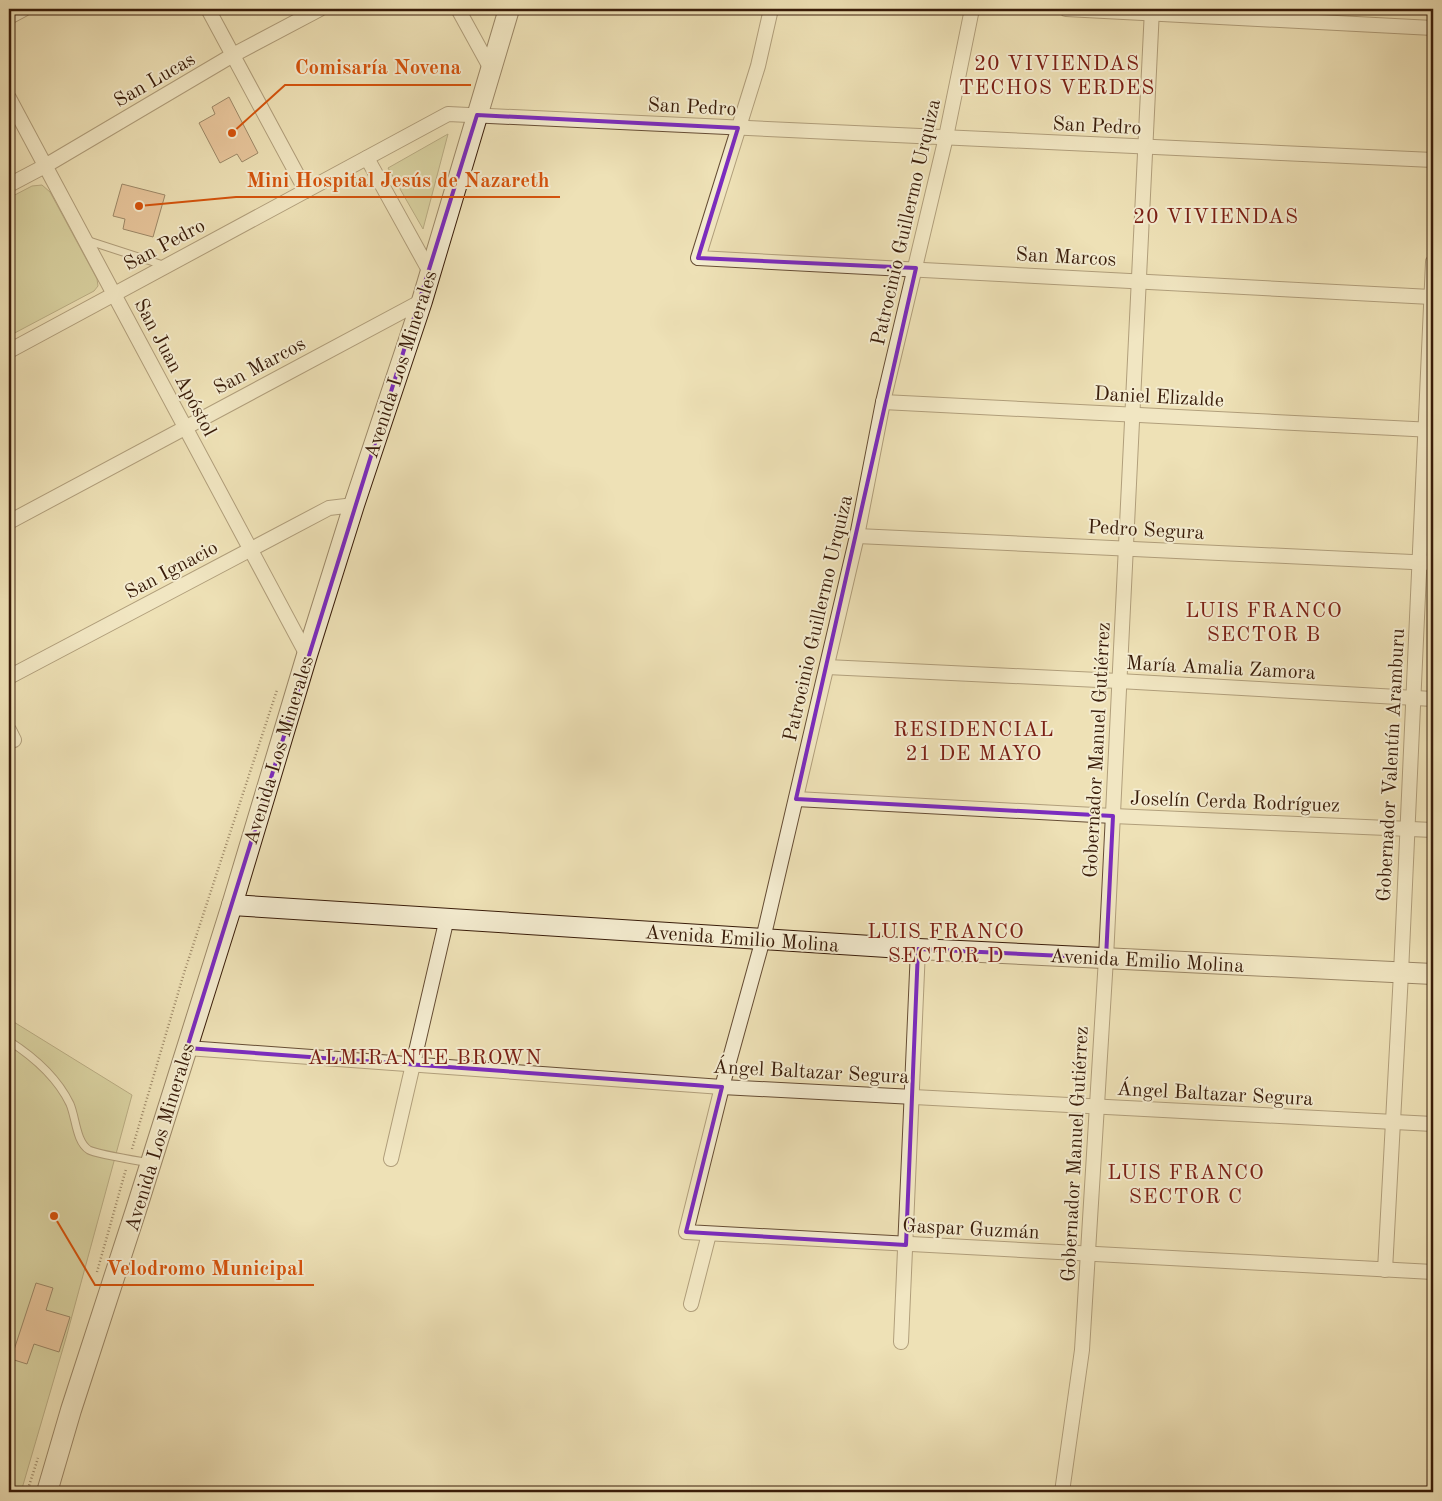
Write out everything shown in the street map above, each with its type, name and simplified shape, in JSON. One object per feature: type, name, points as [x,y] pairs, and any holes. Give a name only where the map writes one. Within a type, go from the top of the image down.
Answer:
[{"type":"main road","name":"Avenida Los Minerales","points":[[48,1492],[71,1410],[232,905],[354,505],[422,301],[509,9]]},
{"type":"main road","name":"Avenida Emilio Molina","points":[[232,905],[918,949],[1433,974]]},
{"type":"street","points":[[9,17],[24,9]]},
{"type":"street","points":[[208,9],[306,191]]},
{"type":"street","name":"San Lucas","points":[[9,185],[45,166],[233,55],[320,9]]},
{"type":"street","points":[[458,9],[491,69]]},
{"type":"street","points":[[738,128],[758,66],[771,9]]},
{"type":"street","name":"Patrocinio Guillermo Urquiza","points":[[686,1232],[722,1087],[763,940],[858,536],[883,402],[946,137],[972,9]]},
{"type":"street","points":[[1066,9],[1152,11],[1433,28]]},
{"type":"street","name":"Gobernador Manuel Gutiérrez","points":[[1062,1492],[1082,1350],[1097,1107],[1120,681],[1152,11]]},
{"type":"street","name":"San Juan Apóstol","points":[[9,98],[307,655]]},
{"type":"street","name":"San Pedro","points":[[9,351],[448,114],[1433,160]]},
{"type":"street","name":"San Marcos","points":[[738,128],[698,258],[916,268],[1432,297]]},
{"type":"street","points":[[367,158],[430,272]]},
{"type":"street","name":"Gobernador Valentín Aramburu","points":[[1385,1270],[1408,828],[1419,563],[1429,430],[1433,262]]},
{"type":"street","name":"San Marcos","points":[[9,522],[422,301]]},
{"type":"street","name":"Daniel Elizalde","points":[[883,402],[1429,430]]},
{"type":"street","name":"San Ignacio","points":[[9,677],[329,508],[354,505]]},
{"type":"street","name":"Pedro Segura","points":[[858,536],[1433,564]]},
{"type":"street","name":"María Amalia Zamora","points":[[826,667],[1433,699]]},
{"type":"street","name":"Joselín Cerda Rodríguez","points":[[796,799],[1113,816],[1433,830]]},
{"type":"street","points":[[391,1159],[447,918]]},
{"type":"street","points":[[901,1342],[918,949]]},
{"type":"street","name":"Ángel Baltazar Segura","points":[[187,1048],[722,1087],[1433,1124]]},
{"type":"street","name":"Gaspar Guzmán","points":[[686,1232],[1433,1272]]},
{"type":"street","points":[[692,1304],[709,1234]]},
{"type":"lane","points":[[84,240],[167,266]]},
{"type":"lane","points":[[9,1041],[28,1053],[54,1079],[70,1104],[82,1141],[90,1150],[150,1163]]},
{"type":"path","points":[[96,1279],[98,1264],[184,974],[277,690]]},
{"type":"path","points":[[27,1492],[38,1455]]},
{"type":"highlighted area","points":[[477,115],[738,128],[698,258],[916,268],[796,799],[1113,816],[1106,958],[918,949],[906,1245],[686,1232],[722,1087],[187,1048]]},
{"type":"green space","points":[[448,134],[423,229],[388,168]]},
{"type":"green space","points":[[42,185],[50,192],[97,279],[98,286],[94,291],[9,336],[9,198],[32,186]]},
{"type":"green space","points":[[9,1019],[132,1095],[66,1338],[21,1492],[9,1492]]},
{"type":"building","points":[[229,97],[258,153],[242,162],[237,154],[220,163],[199,123],[215,114],[212,107]]},
{"type":"building","points":[[122,184],[165,195],[153,237],[123,229],[125,219],[113,216]]},
{"type":"building","points":[[36,1283],[53,1288],[46,1310],[70,1317],[59,1352],[34,1344],[27,1364],[11,1359]]},
{"type":"place","name":"Comisaría Novena","points":[[232,133]]},
{"type":"place","name":"Mini Hospital Jesús de Nazareth","points":[[139,206]]},
{"type":"place","name":"Velodromo Municipal","points":[[54,1216]]},
{"type":"district","name":"20 VIVIENDAS TECHOS VERDES","points":[[1057,75]]},
{"type":"district","name":"20 VIVIENDAS","points":[[1216,216]]},
{"type":"district","name":"LUIS FRANCO SECTOR B","points":[[1264,622]]},
{"type":"district","name":"RESIDENCIAL 21 DE MAYO","points":[[974,741]]},
{"type":"district","name":"LUIS FRANCO SECTOR D","points":[[946,943]]},
{"type":"district","name":"ALMIRANTE BROWN","points":[[425,1057]]},
{"type":"district","name":"LUIS FRANCO SECTOR C","points":[[1186,1184]]}]
